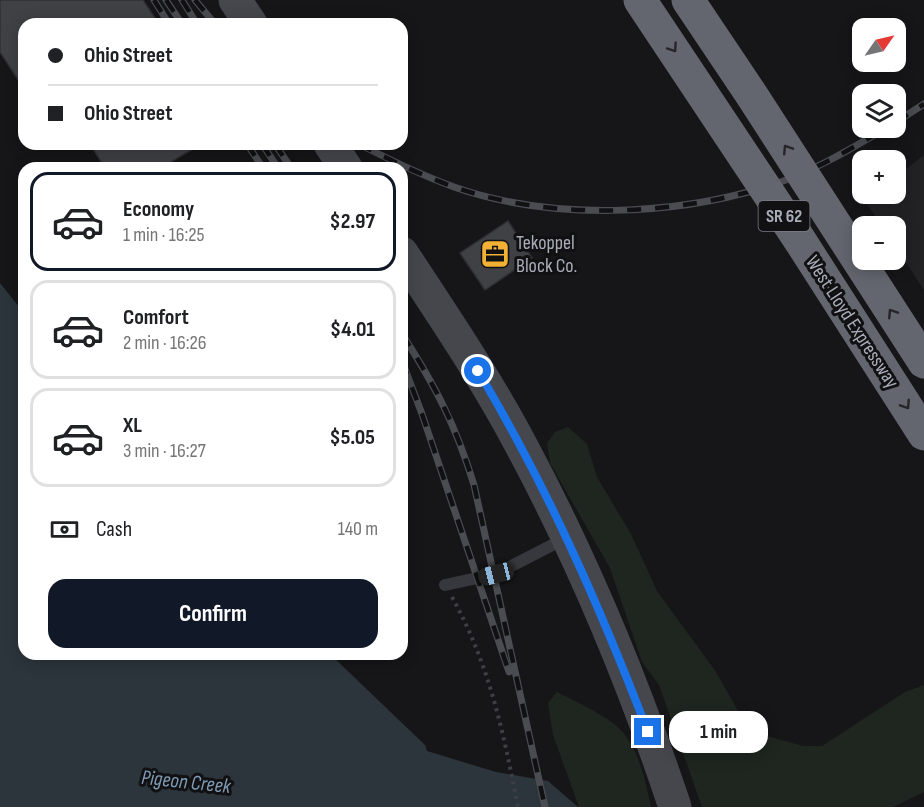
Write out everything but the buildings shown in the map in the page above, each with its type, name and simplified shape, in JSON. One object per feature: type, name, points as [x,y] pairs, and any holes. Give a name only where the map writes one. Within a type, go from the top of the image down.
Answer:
[{"type":"highway","name":"West Lloyd Expressway","points":[[640,0],[799,239],[924,434]]},
{"type":"highway","name":"West Lloyd Expressway","points":[[688,0],[924,362]]},
{"type":"street","points":[[235,0],[247,18]]},
{"type":"street","points":[[408,263],[458,338],[507,421],[567,537],[616,648],[675,807]]},
{"type":"lane","points":[[445,585],[496,574],[567,537]]},
{"type":"path","points":[[445,585],[470,630],[497,707],[518,807]]},
{"type":"shaded area","points":[[924,155],[924,290],[906,262],[906,216],[875,216],[867,204],[906,204],[906,169]]},
{"type":"shaded area","points":[[568,427],[587,444],[597,477],[631,534],[657,591],[716,672],[740,714],[763,735],[803,746],[822,746],[905,692],[924,685],[924,792],[893,807],[702,807],[659,685],[642,662],[610,568],[550,463],[547,443],[555,432]]},
{"type":"shaded area","points":[[557,692],[604,717],[619,728],[633,748],[638,760],[651,807],[579,807],[553,735],[548,703]]},
{"type":"water","name":"Pigeon Creek","points":[[0,283],[18,306],[18,660],[336,660],[425,745],[427,751],[496,772],[548,781],[578,807],[0,807]]},
{"type":"railway","points":[[154,0],[165,18]]},
{"type":"railway","points":[[166,0],[178,18]]},
{"type":"railway","points":[[182,0],[193,18]]},
{"type":"railway","points":[[195,0],[210,18]]},
{"type":"railway","points":[[906,116],[924,104]]},
{"type":"railway","points":[[408,167],[454,187],[492,198],[531,205],[613,210],[655,208],[695,203],[772,185],[816,167],[869,138]]},
{"type":"railway","points":[[251,150],[259,162]]},
{"type":"railway","points":[[266,150],[274,162]]},
{"type":"railway","points":[[279,150],[287,162]]},
{"type":"railway","points":[[371,150],[396,162]]},
{"type":"railway","points":[[408,344],[444,407],[474,485],[545,807]]},
{"type":"railway","points":[[408,377],[509,672]]},
{"type":"place","name":"Tekoppel Block Co.","points":[[495,254]]},
{"type":"route","points":[[478,371],[522,446],[567,537],[616,648],[648,732]]}]
